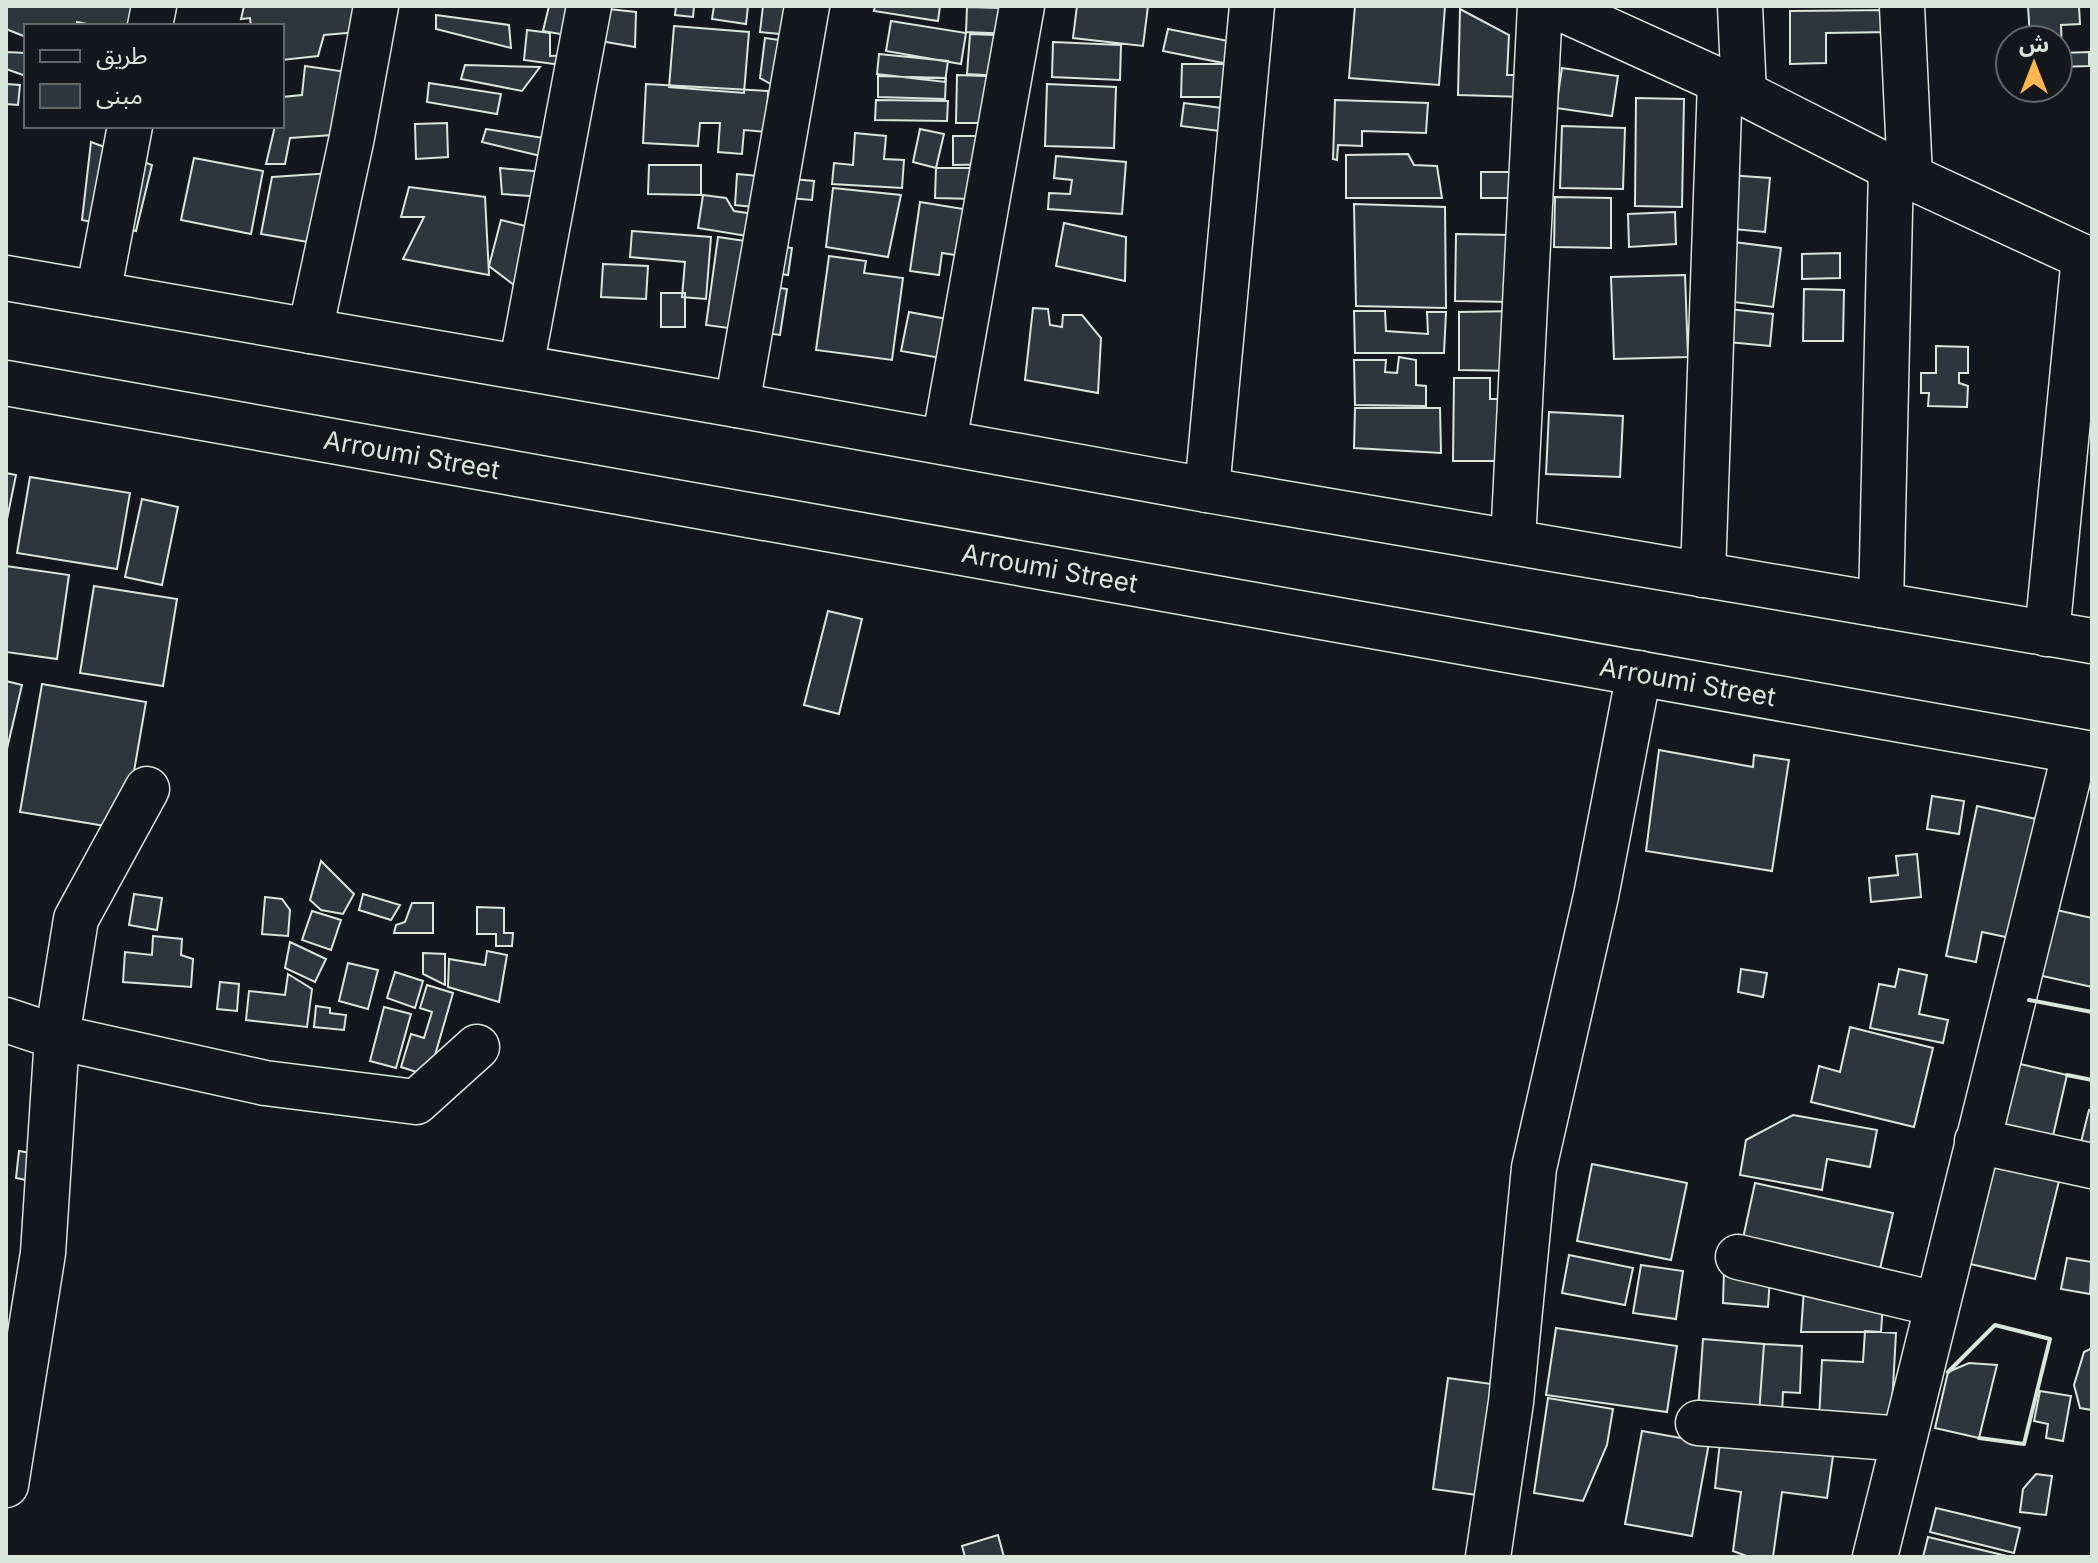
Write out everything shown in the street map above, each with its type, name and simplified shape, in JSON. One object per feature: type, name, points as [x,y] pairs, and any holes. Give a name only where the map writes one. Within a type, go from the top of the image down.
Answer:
[{"type":"street","points":[[310,331],[352,137],[376,6]]},
{"type":"street","points":[[521,367],[589,6]]},
{"type":"street","points":[[737,405],[807,6]]},
{"type":"street","points":[[944,442],[1022,6]]},
{"type":"street","points":[[1207,490],[1252,6]]},
{"type":"street","points":[[1513,542],[1540,6]]},
{"type":"street","points":[[1555,6],[1732,87],[1900,172],[2088,259],[2047,634]]},
{"type":"street","points":[[1703,575],[1732,87],[1740,6]]},
{"type":"street","points":[[1881,605],[1900,172],[1902,6]]},
{"type":"street","points":[[98,294],[130,128]]},
{"type":"street","points":[[6,278],[1207,490],[2092,641]]},
{"type":"street","name":"Arroumi Street","points":[[6,383],[2084,753]]},
{"type":"street","points":[[1488,1557],[1511,1402],[1534,1168],[1596,896],[1639,673]]},
{"type":"street","points":[[1875,1557],[1977,1141],[2084,753]]},
{"type":"street","points":[[7,1477],[24,1250],[76,919],[147,789]]},
{"type":"street","points":[[6,1020],[57,1037],[265,1083],[416,1102],[477,1047]]},
{"type":"street","points":[[1977,1141],[2092,1166]]},
{"type":"street","points":[[1738,1257],[1936,1304]]},
{"type":"street","points":[[1698,1423],[1903,1439]]},
{"type":"building","points":[[6,6],[173,6],[168,24],[24,24],[24,36],[6,29]]},
{"type":"building","points":[[244,6],[359,6],[358,32],[324,35],[318,56],[284,60],[284,24],[251,24],[250,18],[241,19]]},
{"type":"building","points":[[549,6],[636,12],[635,47],[543,31]]},
{"type":"building","points":[[676,6],[694,6],[693,17],[675,15]]},
{"type":"building","points":[[714,6],[748,6],[746,24],[712,19]]},
{"type":"building","points":[[763,6],[824,6],[820,38],[760,32]]},
{"type":"building","points":[[875,6],[940,6],[938,21],[874,11]]},
{"type":"building","points":[[1077,6],[1148,6],[1143,46],[1073,38]]},
{"type":"building","points":[[1355,6],[1445,7],[1439,85],[1349,78]]},
{"type":"building","points":[[2028,6],[2079,6],[2080,24],[2029,24]]},
{"type":"building","points":[[967,7],[1039,9],[1038,35],[966,32]]},
{"type":"building","points":[[1460,9],[1509,35],[1507,75],[1527,75],[1527,97],[1458,95]]},
{"type":"building","points":[[1892,10],[1892,32],[1826,33],[1826,63],[1790,64],[1790,11]]},
{"type":"building","points":[[436,15],[509,25],[511,48],[436,29]]},
{"type":"building","points":[[891,21],[966,33],[961,64],[886,51]]},
{"type":"building","points":[[674,26],[749,32],[744,93],[669,87]]},
{"type":"building","points":[[1168,29],[1233,42],[1228,64],[1163,51]]},
{"type":"building","points":[[527,30],[550,33],[550,56],[591,54],[591,69],[524,60]]},
{"type":"building","points":[[970,34],[1020,36],[1018,77],[967,74]]},
{"type":"building","points":[[765,38],[815,45],[806,104],[760,78]]},
{"type":"building","points":[[1053,42],[1121,45],[1120,80],[1052,77]]},
{"type":"building","points":[[6,52],[24,53],[24,75],[6,69]]},
{"type":"building","points":[[2089,52],[2089,66],[2074,66],[2074,53]]},
{"type":"building","points":[[879,54],[948,61],[945,82],[877,74]]},
{"type":"building","points":[[1182,64],[1240,64],[1238,97],[1181,97]]},
{"type":"building","points":[[465,65],[540,67],[522,91],[461,79]]},
{"type":"building","points":[[305,66],[354,73],[347,134],[290,138],[285,164],[266,164],[275,128],[284,128],[284,97],[302,95]]},
{"type":"building","points":[[1562,68],[1618,76],[1612,116],[1556,108]]},
{"type":"building","points":[[957,75],[1011,77],[1010,123],[956,123]]},
{"type":"building","points":[[878,76],[946,78],[945,99],[878,97]]},
{"type":"building","points":[[429,83],[501,94],[497,114],[427,102]]},
{"type":"building","points":[[6,84],[20,85],[18,105],[6,104]]},
{"type":"building","points":[[646,84],[768,91],[767,132],[744,130],[742,154],[718,152],[720,123],[700,123],[698,146],[643,143]]},
{"type":"building","points":[[1047,84],[1116,87],[1114,148],[1045,146]]},
{"type":"building","points":[[1636,98],[1684,99],[1682,207],[1635,206]]},
{"type":"building","points":[[876,100],[948,101],[947,121],[875,120]]},
{"type":"building","points":[[1335,100],[1428,103],[1426,133],[1362,131],[1362,146],[1338,145],[1337,160],[1333,159]]},
{"type":"building","points":[[1184,103],[1245,111],[1243,134],[1181,126]]},
{"type":"building","points":[[447,123],[448,157],[416,159],[415,124]]},
{"type":"building","points":[[1562,126],[1625,128],[1623,189],[1560,188]]},
{"type":"building","points":[[486,129],[576,143],[566,162],[482,142]]},
{"type":"building","points":[[920,129],[944,134],[936,168],[913,162]]},
{"type":"building","points":[[855,133],[886,136],[884,159],[904,160],[902,188],[832,184],[834,163],[853,165]]},
{"type":"building","points":[[953,136],[1009,136],[1010,164],[953,165]]},
{"type":"building","points":[[91,142],[152,165],[136,231],[82,220]]},
{"type":"building","points":[[1408,154],[1414,165],[1437,166],[1442,198],[1346,198],[1346,155]]},
{"type":"building","points":[[1056,156],[1126,162],[1122,214],[1048,209],[1049,193],[1070,194],[1072,180],[1054,178]]},
{"type":"building","points":[[194,158],[263,171],[251,234],[181,220]]},
{"type":"building","points":[[649,165],[701,165],[701,195],[648,194]]},
{"type":"building","points":[[500,168],[578,175],[574,199],[502,194]]},
{"type":"building","points":[[936,168],[974,168],[974,199],[935,198]]},
{"type":"building","points":[[1481,172],[1517,172],[1518,198],[1481,198]]},
{"type":"building","points":[[332,173],[320,244],[261,234],[272,177]]},
{"type":"building","points":[[737,174],[814,181],[812,200],[776,197],[775,209],[735,205]]},
{"type":"building","points":[[1728,175],[1770,178],[1765,232],[1723,228]]},
{"type":"building","points":[[409,187],[485,197],[489,275],[403,259],[424,217],[401,217]]},
{"type":"building","points":[[833,188],[901,195],[888,257],[826,247]]},
{"type":"building","points":[[703,195],[726,198],[734,211],[775,217],[772,240],[698,228]]},
{"type":"building","points":[[1555,197],[1611,198],[1611,248],[1554,247]]},
{"type":"building","points":[[920,202],[994,214],[961,256],[942,253],[939,275],[910,271]]},
{"type":"building","points":[[1354,204],[1445,207],[1446,308],[1356,306]]},
{"type":"building","points":[[1675,212],[1676,244],[1629,247],[1628,214]]},
{"type":"building","points":[[501,220],[538,229],[514,285],[489,266]]},
{"type":"building","points":[[1064,223],[1126,237],[1125,281],[1056,266]]},
{"type":"building","points":[[632,231],[711,237],[706,299],[682,297],[685,262],[630,257]]},
{"type":"building","points":[[1456,234],[1512,235],[1512,302],[1455,301]]},
{"type":"building","points":[[718,237],[792,248],[788,275],[775,273],[773,287],[787,289],[780,335],[706,325]]},
{"type":"building","points":[[1734,242],[1781,248],[1773,307],[1726,301]]},
{"type":"building","points":[[1840,253],[1840,278],[1802,279],[1802,254]]},
{"type":"building","points":[[829,256],[866,261],[864,273],[903,278],[892,360],[816,350]]},
{"type":"building","points":[[603,264],[648,266],[646,299],[601,297]]},
{"type":"building","points":[[1685,275],[1688,357],[1614,359],[1611,277]]},
{"type":"building","points":[[1804,289],[1844,290],[1843,341],[1803,341]]},
{"type":"building","points":[[661,293],[685,293],[685,327],[661,327]]},
{"type":"building","points":[[1033,308],[1048,309],[1050,325],[1062,327],[1063,315],[1082,315],[1101,338],[1098,393],[1025,380]]},
{"type":"building","points":[[1720,308],[1773,314],[1770,346],[1717,341]]},
{"type":"building","points":[[1354,311],[1385,311],[1386,331],[1428,334],[1427,312],[1446,312],[1444,353],[1355,353]]},
{"type":"building","points":[[1521,311],[1517,371],[1459,370],[1459,312]]},
{"type":"building","points":[[909,312],[952,320],[974,364],[901,351]]},
{"type":"building","points":[[1936,346],[1968,347],[1968,373],[1959,373],[1959,383],[1968,386],[1967,407],[1928,406],[1929,393],[1921,393],[1921,373],[1936,373]]},
{"type":"building","points":[[1399,357],[1416,360],[1416,385],[1426,386],[1426,406],[1355,405],[1354,360],[1386,360],[1385,372],[1397,373]]},
{"type":"building","points":[[1454,378],[1490,378],[1490,399],[1502,399],[1527,461],[1453,461]]},
{"type":"building","points":[[1355,408],[1440,408],[1441,453],[1354,448]]},
{"type":"building","points":[[1549,412],[1623,416],[1620,477],[1546,474]]},
{"type":"building","points":[[6,473],[16,475],[6,524]]},
{"type":"building","points":[[30,477],[130,493],[117,569],[17,553]]},
{"type":"building","points":[[142,499],[178,507],[162,585],[125,577]]},
{"type":"building","points":[[6,566],[69,575],[57,659],[6,652]]},
{"type":"building","points":[[94,586],[177,599],[163,686],[80,673]]},
{"type":"building","points":[[828,611],[862,619],[839,714],[804,705]]},
{"type":"building","points":[[6,681],[22,685],[6,753]]},
{"type":"building","points":[[42,684],[146,702],[124,829],[20,812]]},
{"type":"building","points":[[1659,750],[1753,767],[1754,755],[1789,760],[1772,871],[1646,851]]},
{"type":"building","points":[[1932,796],[1964,801],[1959,834],[1927,829]]},
{"type":"building","points":[[1977,806],[2045,821],[2020,940],[1982,932],[1976,962],[1946,956]]},
{"type":"building","points":[[1917,854],[1921,897],[1871,902],[1869,878],[1898,875],[1896,856]]},
{"type":"building","points":[[321,861],[354,894],[343,914],[321,910],[310,900]]},
{"type":"building","points":[[134,894],[162,898],[157,930],[129,925]]},
{"type":"building","points":[[363,894],[400,905],[391,920],[359,910]]},
{"type":"building","points":[[265,897],[282,899],[290,910],[288,936],[262,934]]},
{"type":"building","points":[[412,903],[433,903],[433,933],[394,933],[396,925],[405,922]]},
{"type":"building","points":[[477,907],[504,908],[504,933],[513,933],[512,946],[496,946],[496,934],[477,934]]},
{"type":"building","points":[[2052,909],[2092,918],[2092,987],[2038,975]]},
{"type":"building","points":[[312,911],[341,920],[331,950],[302,940]]},
{"type":"building","points":[[153,936],[182,939],[181,955],[193,959],[191,987],[123,982],[125,952],[152,955]]},
{"type":"building","points":[[290,942],[326,959],[315,982],[285,968]]},
{"type":"building","points":[[487,951],[507,955],[499,1002],[448,987],[449,959],[485,965]]},
{"type":"building","points":[[423,953],[445,954],[445,985],[423,974]]},
{"type":"building","points":[[348,963],[378,970],[368,1009],[339,1001]]},
{"type":"building","points":[[1741,969],[1767,973],[1763,997],[1738,992]]},
{"type":"building","points":[[1899,969],[1927,975],[1919,1014],[1948,1020],[1943,1043],[1870,1028],[1879,984],[1895,987]]},
{"type":"building","points":[[395,972],[423,981],[415,1008],[387,998]]},
{"type":"building","points":[[288,974],[312,989],[307,1027],[246,1020],[249,991],[285,995]]},
{"type":"building","points":[[220,982],[239,984],[237,1011],[217,1009]]},
{"type":"building","points":[[427,985],[453,993],[429,1076],[401,1067],[411,1034],[424,1038],[432,1012],[420,1008]]},
{"type":"building","points":[[316,1006],[330,1008],[330,1013],[346,1015],[344,1030],[314,1027]]},
{"type":"building","points":[[384,1007],[411,1014],[396,1068],[370,1061]]},
{"type":"building","points":[[1850,1027],[1933,1048],[1914,1127],[1811,1102],[1819,1066],[1840,1072]]},
{"type":"building","points":[[2016,1063],[2067,1075],[2052,1140],[2001,1128]]},
{"type":"building","points":[[2089,1110],[2092,1111],[2092,1145],[2081,1142]]},
{"type":"building","points":[[1793,1115],[1877,1130],[1870,1167],[1827,1159],[1822,1190],[1740,1175],[1746,1140]]},
{"type":"building","points":[[19,1151],[37,1154],[26,1180],[16,1178]]},
{"type":"building","points":[[1990,1160],[2060,1177],[2035,1279],[1966,1263]]},
{"type":"building","points":[[1592,1164],[1687,1183],[1671,1260],[1577,1241]]},
{"type":"building","points":[[1755,1183],[1893,1213],[1879,1273],[1742,1243]]},
{"type":"building","points":[[1569,1255],[1633,1268],[1625,1305],[1562,1293]]},
{"type":"building","points":[[2067,1258],[2092,1262],[2090,1294],[2061,1289]]},
{"type":"building","points":[[1641,1265],[1683,1271],[1676,1319],[1633,1313]]},
{"type":"building","points":[[1724,1270],[1770,1277],[1768,1307],[1723,1303]]},
{"type":"building","points":[[1804,1289],[1883,1303],[1881,1332],[1801,1332]]},
{"type":"building","points":[[1556,1328],[1677,1346],[1667,1412],[1546,1395]]},
{"type":"building","points":[[1865,1331],[1896,1333],[1891,1424],[1819,1420],[1822,1360],[1863,1362]]},
{"type":"building","points":[[1703,1339],[1764,1344],[1759,1414],[1698,1411]]},
{"type":"building","points":[[1764,1344],[1802,1346],[1800,1393],[1783,1392],[1782,1415],[1759,1414]]},
{"type":"building","points":[[2092,1348],[2092,1410],[2080,1408],[2074,1385],[2084,1352]]},
{"type":"building","points":[[1969,1363],[1997,1365],[1979,1438],[1935,1428],[1948,1372]]},
{"type":"building","points":[[1448,1378],[1499,1385],[1485,1496],[1433,1489]]},
{"type":"building","points":[[2040,1391],[2071,1396],[2063,1441],[2046,1438],[2048,1424],[2034,1421]]},
{"type":"building","points":[[1548,1398],[1613,1409],[1607,1445],[1583,1501],[1534,1493]]},
{"type":"building","points":[[1642,1431],[1709,1443],[1692,1536],[1625,1524]]},
{"type":"building","points":[[1720,1442],[1833,1456],[1827,1498],[1782,1492],[1773,1557],[1749,1557],[1733,1551],[1741,1492],[1715,1488]]},
{"type":"building","points":[[2036,1474],[2052,1476],[2046,1515],[2020,1512],[2023,1489]]},
{"type":"building","points":[[1936,1508],[2020,1528],[2014,1553],[1930,1532]]},
{"type":"building","points":[[998,1535],[1004,1557],[965,1557],[962,1546]]},
{"type":"building","points":[[1928,1537],[2011,1557],[1923,1557]]},
{"type":"wall","points":[[2029,1000],[2092,1012]]},
{"type":"wall","points":[[2067,1075],[2092,1080]]},
{"type":"wall","points":[[1948,1372],[1995,1325],[2050,1339],[2024,1444],[1979,1438]]}]
